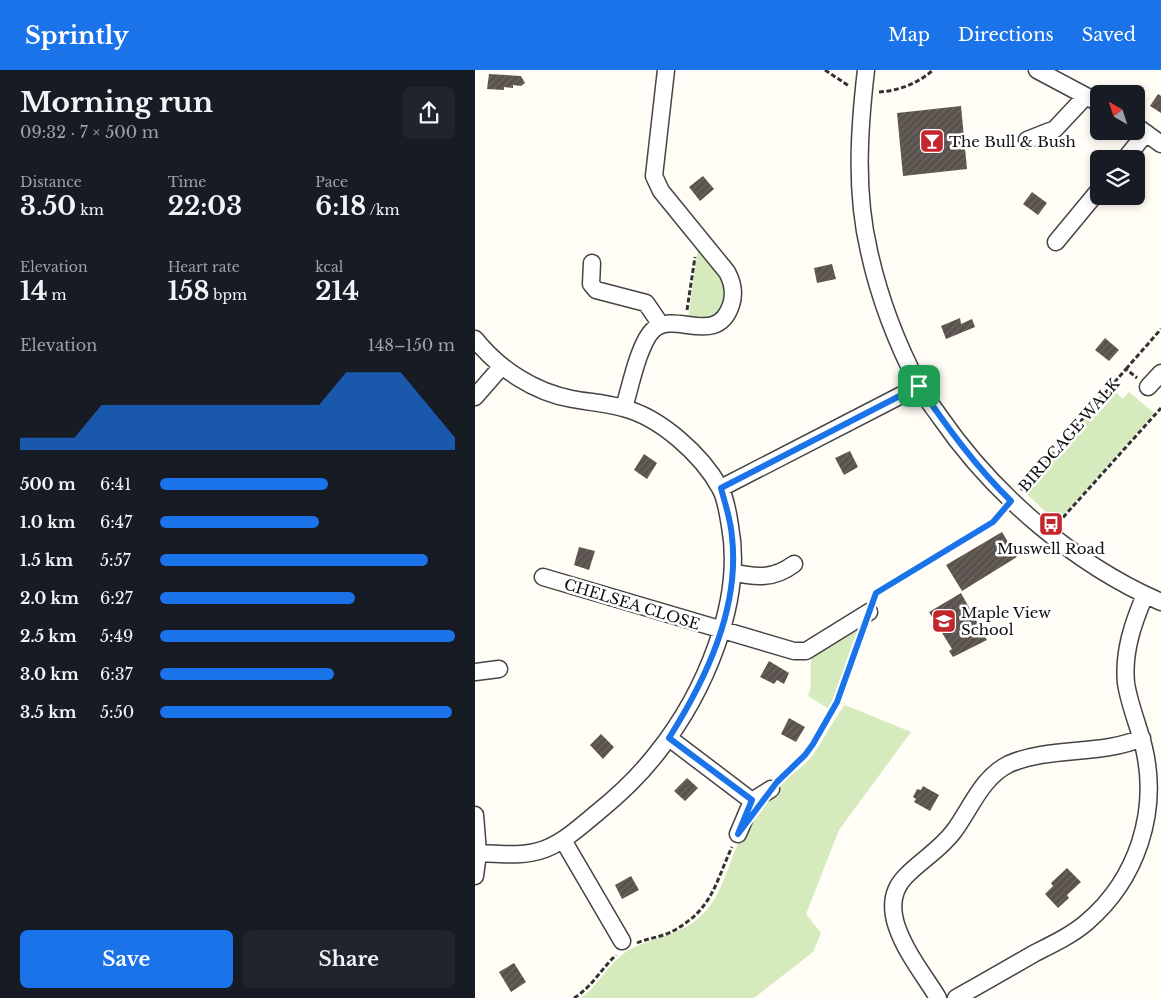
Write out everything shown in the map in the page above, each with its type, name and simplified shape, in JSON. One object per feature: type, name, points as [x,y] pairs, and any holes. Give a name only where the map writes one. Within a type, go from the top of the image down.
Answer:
[{"type":"street","points":[[624,408],[646,340],[653,330],[661,325],[672,323],[701,328],[713,325],[726,314],[733,296],[733,285],[727,272],[661,191],[654,176],[666,70]]},
{"type":"street","points":[[866,70],[860,137],[860,175],[869,250],[889,315],[919,386],[954,436],[995,486],[1011,501],[1119,582],[1161,602]]},
{"type":"street","points":[[1037,70],[1090,97]]},
{"type":"street","points":[[1027,140],[1055,129],[1090,101]]},
{"type":"street","points":[[1145,132],[1161,144]]},
{"type":"street","points":[[1056,242],[1090,201]]},
{"type":"street","points":[[592,263],[591,284],[596,290],[646,303],[661,325]]},
{"type":"street","points":[[475,339],[502,366],[546,392],[624,408],[674,435],[703,464],[721,488],[732,536],[733,572],[721,630],[707,668],[689,706],[669,738],[626,787],[563,840],[531,854],[478,853]]},
{"type":"street","points":[[475,397],[502,366]]},
{"type":"street","points":[[1148,388],[1161,373]]},
{"type":"street","points":[[721,488],[919,386]]},
{"type":"street","points":[[733,572],[767,577],[782,573],[794,564]]},
{"type":"street","name":"CHELSEA CLOSE","points":[[543,577],[773,646],[806,651],[869,612]]},
{"type":"street","points":[[956,998],[1069,935],[1097,912],[1118,887],[1137,850],[1155,797],[1142,738],[1126,685],[1126,651],[1145,595]]},
{"type":"street","points":[[475,672],[499,669]]},
{"type":"street","points":[[669,738],[752,800]]},
{"type":"street","points":[[938,998],[893,921],[892,903],[900,882],[949,838],[985,782],[1000,769],[1027,758],[1117,747],[1142,738]]},
{"type":"street","points":[[738,834],[752,800],[771,789]]},
{"type":"street","points":[[475,815],[478,853],[475,876]]},
{"type":"street","points":[[563,840],[625,946]]},
{"type":"path","points":[[825,70],[844,84],[863,90],[891,91],[912,84],[933,70]]},
{"type":"path","points":[[684,326],[697,237]]},
{"type":"path","name":"BIRDCAGE WALK","points":[[771,789],[805,755],[837,702],[876,593],[993,522],[1161,329]]},
{"type":"path","name":"BIRDCAGE WALK","points":[[1126,369],[1148,388]]},
{"type":"path","points":[[1050,532],[1161,408]]},
{"type":"path","points":[[574,998],[586,991],[605,965],[625,946],[672,932],[703,906],[718,885],[738,834]]},
{"type":"green space","points":[[698,248],[719,274],[726,291],[725,299],[720,309],[711,319],[688,320]]},
{"type":"green space","points":[[1112,389],[1123,399],[1129,392],[1154,413],[1057,522],[1023,491]]},
{"type":"green space","points":[[862,628],[829,709],[808,696],[811,687],[812,657]]},
{"type":"green space","points":[[845,705],[911,732],[839,830],[806,914],[821,933],[813,952],[754,998],[581,998],[629,950],[684,928],[701,916],[716,897],[738,843],[761,807],[780,784],[812,756]]},
{"type":"building","points":[[489,74],[521,76],[525,83],[521,86],[513,85],[513,88],[504,87],[504,90],[487,89]]},
{"type":"building","points":[[1158,94],[1161,96],[1161,113],[1150,106]]},
{"type":"building","name":"The Bull & Bush","points":[[961,106],[967,169],[903,176],[897,113]]},
{"type":"building","points":[[703,176],[714,189],[700,201],[689,187]]},
{"type":"building","points":[[1032,192],[1047,203],[1038,215],[1023,204]]},
{"type":"building","points":[[832,264],[836,279],[817,283],[814,268]]},
{"type":"building","points":[[960,318],[961,324],[972,319],[975,327],[946,339],[941,326]]},
{"type":"building","points":[[1105,338],[1119,350],[1109,361],[1095,350]]},
{"type":"building","points":[[850,451],[858,467],[844,475],[835,458]]},
{"type":"building","points":[[644,454],[657,463],[647,479],[634,470]]},
{"type":"building","points":[[1002,532],[1017,557],[962,591],[946,565]]},
{"type":"building","points":[[579,547],[595,551],[589,570],[574,565]]},
{"type":"building","points":[[961,593],[987,640],[953,657],[949,651],[952,649],[929,612]]},
{"type":"building","points":[[769,661],[789,673],[784,684],[777,680],[774,684],[760,677]]},
{"type":"building","points":[[789,718],[805,727],[796,742],[781,734]]},
{"type":"building","points":[[601,734],[614,747],[603,759],[590,745]]},
{"type":"building","points":[[687,778],[698,788],[685,801],[674,791]]},
{"type":"building","points":[[923,786],[939,795],[930,811],[914,802],[916,799],[913,797],[917,789],[921,790]]},
{"type":"building","points":[[1067,868],[1081,882],[1067,895],[1069,898],[1058,908],[1045,894],[1053,886],[1051,883]]},
{"type":"building","points":[[631,876],[639,890],[622,899],[615,885]]},
{"type":"building","points":[[514,963],[526,982],[511,992],[499,972]]},
{"type":"place","name":"The Bull & Bush","points":[[932,141]]},
{"type":"place","name":"Muswell Road","points":[[1051,524]]},
{"type":"place","name":"Maple View School","points":[[944,621]]},
{"type":"route","points":[[919,386],[954,436],[995,486],[1011,501],[993,522],[947,552],[876,593],[837,702],[813,744],[795,766],[777,782],[738,834],[752,800],[669,738],[689,706],[707,668],[721,630],[728,601],[733,572],[732,536],[721,488],[919,386]]}]
